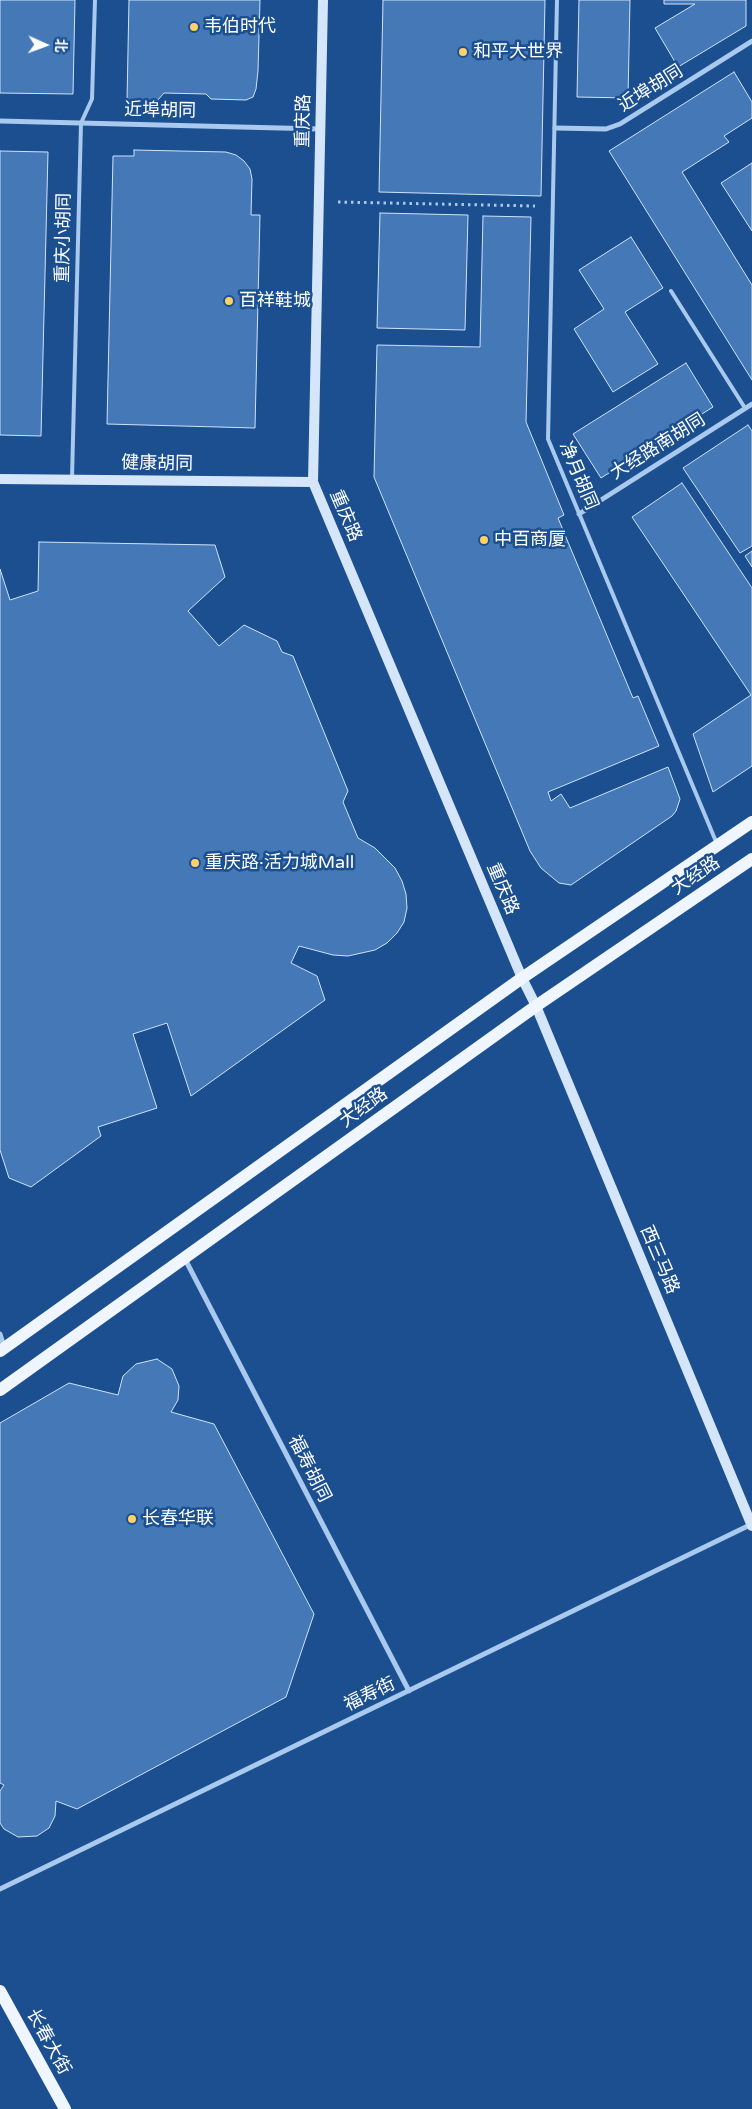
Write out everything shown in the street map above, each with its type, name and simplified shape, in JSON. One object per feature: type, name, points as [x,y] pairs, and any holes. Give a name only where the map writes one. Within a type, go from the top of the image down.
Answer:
[{"type":"main road","name":"重庆路","points":[[323,0],[313,482],[522,978],[536,1006]]},
{"type":"main road","name":"健康胡同","points":[[0,479],[313,482]]},
{"type":"main road","name":"大经路","points":[[2,1349],[522,978],[752,822]]},
{"type":"main road","name":"大经路","points":[[0,1390],[536,1006],[752,859]]},
{"type":"main road","name":"西三马路","points":[[536,1006],[752,1524]]},
{"type":"main road","name":"长春大街","points":[[0,1992],[65,2109]]},
{"type":"street","name":"近埠胡同","points":[[554,128],[606,129],[620,124],[752,41]]},
{"type":"street","name":"近埠胡同","points":[[0,121],[320,129]]},
{"type":"street","name":"大经路南胡同","points":[[579,514],[752,404]]},
{"type":"street","name":"福寿胡同","points":[[184,1258],[409,1692]]},
{"type":"street","points":[[0,1334],[2,1349]]},
{"type":"street","name":"福寿街","points":[[0,1889],[752,1524]]},
{"type":"lane","name":"重庆小胡同","points":[[72,479],[81,123],[92,99],[95,0]]},
{"type":"lane","name":"净月胡同","points":[[557,0],[548,439],[718,846]]},
{"type":"lane","points":[[671,290],[745,408]]},
{"type":"path","points":[[319,201],[553,207]]},
{"type":"building","points":[[0,0],[75,0],[73,94],[0,93]]},
{"type":"building","name":"韦伯时代","points":[[129,0],[260,0],[258,71],[253,97],[246,100],[211,99],[206,94],[164,93],[157,101],[127,101]]},
{"type":"building","name":"和平大世界","points":[[383,0],[545,0],[541,196],[379,192]]},
{"type":"building","points":[[579,0],[630,0],[628,98],[577,97]]},
{"type":"building","points":[[664,0],[746,0],[746,26],[678,67],[655,28],[695,4],[664,4]]},
{"type":"building","points":[[734,72],[752,102],[752,118],[724,136],[729,142],[682,172],[752,285],[752,380],[609,151]]},
{"type":"building","points":[[134,150],[226,152],[236,155],[250,169],[252,179],[251,215],[260,215],[255,428],[107,424],[113,156],[134,156]]},
{"type":"building","points":[[0,151],[48,152],[41,436],[0,435]]},
{"type":"building","points":[[752,163],[752,231],[721,183]]},
{"type":"building","points":[[380,213],[468,215],[465,330],[377,328]]},
{"type":"building","name":"中百商厦","points":[[483,216],[531,217],[526,422],[564,515],[558,518],[633,698],[638,696],[659,746],[548,792],[551,801],[561,794],[570,808],[668,767],[680,799],[672,816],[571,885],[559,883],[541,868],[530,851],[374,477],[377,345],[480,347]]},
{"type":"building","points":[[631,237],[663,288],[625,312],[658,364],[613,392],[574,329],[604,309],[579,270]]},
{"type":"building","points":[[686,363],[713,407],[601,478],[573,434]]},
{"type":"building","points":[[748,425],[752,431],[752,546],[740,553],[683,468]]},
{"type":"building","points":[[682,483],[752,588],[752,766],[713,792],[693,734],[751,695],[632,517]]},
{"type":"building","name":"重庆路·活力城Mall","points":[[39,542],[215,545],[225,577],[188,611],[219,646],[244,625],[277,641],[282,652],[293,656],[348,791],[343,802],[358,838],[375,848],[395,868],[406,894],[407,908],[404,922],[397,933],[387,943],[375,950],[348,956],[333,955],[299,946],[291,963],[317,976],[325,1000],[191,1096],[167,1023],[133,1034],[157,1108],[98,1127],[101,1136],[31,1187],[9,1178],[0,1150],[0,569],[10,600],[38,591]]},
{"type":"building","points":[[752,551],[752,567],[745,556]]},
{"type":"building","name":"长春华联","points":[[157,1359],[172,1369],[179,1386],[178,1400],[171,1412],[214,1424],[314,1614],[286,1697],[77,1809],[56,1801],[55,1816],[49,1828],[37,1836],[18,1837],[4,1829],[0,1823],[0,1791],[4,1785],[0,1783],[0,1423],[69,1383],[118,1395],[123,1376],[136,1364]]},
{"type":"place","name":"韦伯时代","points":[[194,27]]},
{"type":"place","name":"和平大世界","points":[[463,52]]},
{"type":"place","name":"百祥鞋城","points":[[229,301]]},
{"type":"place","name":"中百商厦","points":[[484,540]]},
{"type":"place","name":"重庆路·活力城Mall","points":[[195,863]]},
{"type":"place","name":"长春华联","points":[[132,1519]]}]
